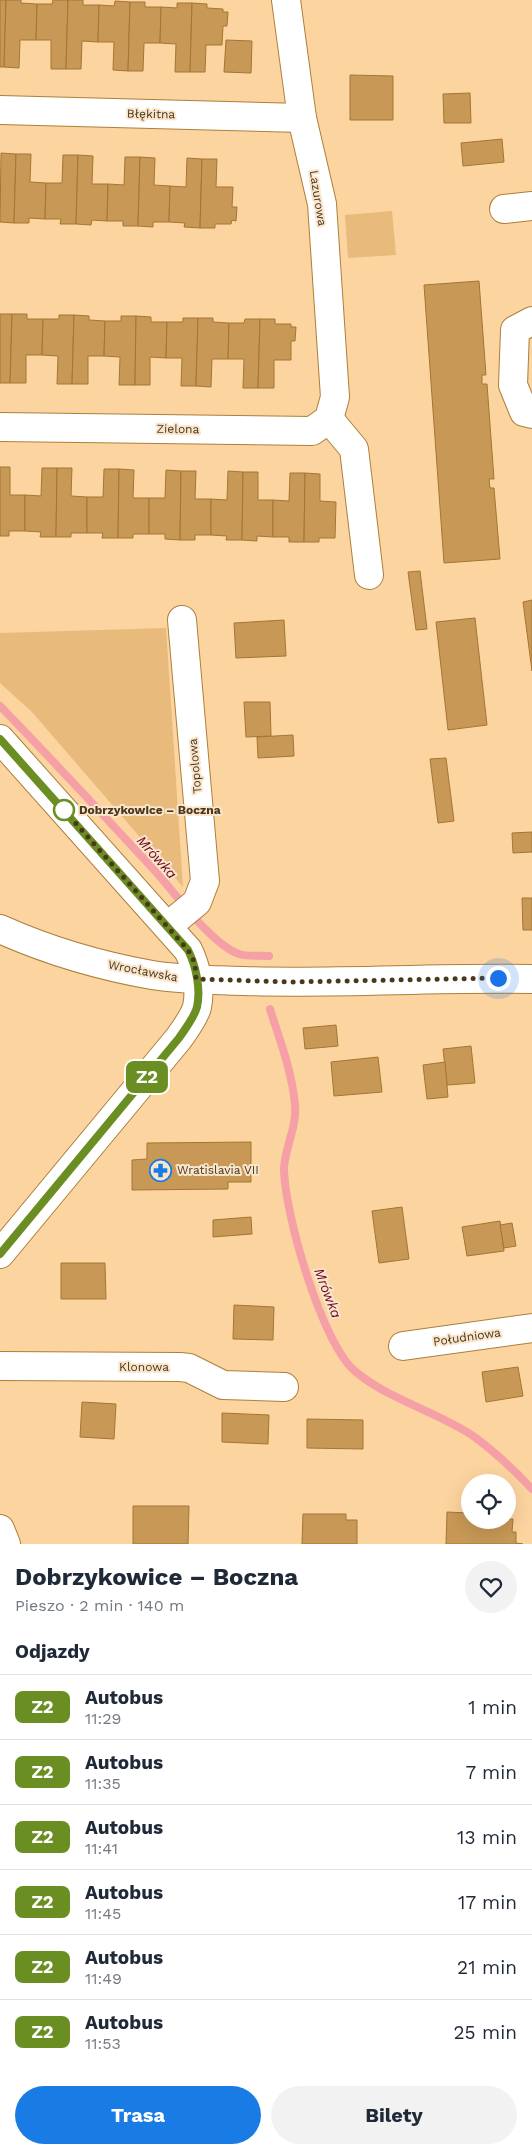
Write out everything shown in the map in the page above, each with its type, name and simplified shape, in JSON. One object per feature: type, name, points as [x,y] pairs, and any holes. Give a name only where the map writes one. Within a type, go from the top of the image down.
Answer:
[{"type":"street","name":"Lazurowa","points":[[286,0],[302,118],[322,204],[332,408]]},
{"type":"street","name":"Błękitna","points":[[0,110],[302,118]]},
{"type":"street","points":[[504,210],[532,206]]},
{"type":"street","points":[[532,321],[515,330],[514,384],[524,412],[532,414]]},
{"type":"street","name":"Zielona","points":[[0,427],[312,430],[332,408]]},
{"type":"street","points":[[332,408],[354,449],[369,574]]},
{"type":"street","name":"Topolowa","points":[[182,620],[204,881],[183,915]]},
{"type":"street","points":[[0,740],[183,915],[188,950],[195,963],[196,979],[196,1008],[179,1038],[0,1254]]},
{"type":"street","name":"Wrocławska","points":[[0,929],[27,941],[86,959],[152,975],[196,979],[291,982],[532,979]]},
{"type":"street","name":"Południowa","points":[[403,1346],[532,1328]]},
{"type":"street","name":"Klonowa","points":[[0,1366],[180,1367],[189,1368],[223,1385],[284,1387]]},
{"type":"street","points":[[0,1529],[6,1544]]},
{"type":"shaded area","points":[[392,211],[396,255],[348,258],[345,215]]},
{"type":"shaded area","points":[[166,628],[183,887],[32,712],[0,683],[0,633]]},
{"type":"building","points":[[0,0],[6,0],[4,67],[0,67]]},
{"type":"building","points":[[6,0],[21,0],[21,3],[37,4],[36,40],[20,40],[19,68],[4,67]]},
{"type":"building","points":[[53,0],[68,0],[66,69],[51,69],[51,40],[36,40],[37,4],[52,4]]},
{"type":"building","points":[[68,0],[83,0],[83,5],[99,5],[98,42],[82,41],[81,69],[66,69]]},
{"type":"building","points":[[115,1],[130,2],[128,71],[113,70],[114,42],[98,42],[99,5],[114,6]]},
{"type":"building","points":[[130,2],[145,2],[145,7],[161,7],[160,43],[144,43],[143,71],[128,71]]},
{"type":"building","points":[[177,3],[192,3],[190,72],[175,72],[176,44],[160,43],[161,7],[177,8]]},
{"type":"building","points":[[192,3],[207,4],[207,8],[223,9],[223,12],[228,12],[227,26],[223,26],[222,45],[206,45],[205,72],[190,72]]},
{"type":"building","points":[[226,40],[252,41],[251,73],[224,72]]},
{"type":"building","points":[[350,75],[393,76],[393,120],[350,120]]},
{"type":"building","points":[[470,93],[471,123],[444,123],[443,94]]},
{"type":"building","points":[[502,139],[504,162],[463,166],[461,143]]},
{"type":"building","points":[[1,153],[16,154],[14,223],[0,222]]},
{"type":"building","points":[[16,154],[31,154],[30,182],[46,183],[45,219],[29,218],[29,223],[14,223]]},
{"type":"building","points":[[63,155],[78,155],[76,224],[60,224],[61,219],[45,219],[46,183],[62,183]]},
{"type":"building","points":[[78,155],[93,156],[92,184],[108,184],[107,221],[92,220],[91,225],[76,224]]},
{"type":"building","points":[[125,157],[140,157],[138,226],[123,226],[123,221],[107,221],[108,184],[124,185]]},
{"type":"building","points":[[140,157],[155,158],[154,185],[170,186],[169,222],[153,222],[153,227],[138,226]]},
{"type":"building","points":[[187,158],[202,159],[200,228],[184,227],[185,223],[169,222],[170,186],[186,187]]},
{"type":"building","points":[[202,159],[217,159],[216,187],[233,187],[232,207],[237,207],[236,221],[232,220],[231,224],[215,224],[215,228],[200,228]]},
{"type":"building","points":[[479,281],[486,375],[482,375],[482,384],[487,384],[494,479],[489,479],[490,488],[494,488],[500,559],[444,563],[424,285]]},
{"type":"building","points":[[0,314],[12,314],[10,383],[0,383]]},
{"type":"building","points":[[12,314],[27,314],[27,319],[43,319],[42,355],[26,355],[26,383],[10,383]]},
{"type":"building","points":[[59,315],[74,315],[72,384],[57,384],[58,356],[42,355],[43,319],[59,319]]},
{"type":"building","points":[[74,315],[89,316],[89,320],[105,321],[104,356],[88,356],[88,384],[72,384]]},
{"type":"building","points":[[121,316],[136,316],[135,385],[119,385],[120,357],[104,356],[105,321],[121,321]]},
{"type":"building","points":[[136,316],[151,317],[151,322],[167,322],[166,358],[150,357],[150,385],[135,385]]},
{"type":"building","points":[[183,318],[198,318],[196,386],[181,386],[182,358],[166,358],[167,322],[183,322]]},
{"type":"building","points":[[198,318],[213,318],[213,322],[229,323],[228,359],[212,359],[211,387],[196,386]]},
{"type":"building","points":[[245,319],[260,319],[258,388],[243,388],[244,359],[228,359],[229,323],[244,323]]},
{"type":"building","points":[[260,319],[275,319],[275,324],[291,324],[291,327],[296,327],[295,341],[291,341],[291,360],[274,360],[274,388],[258,388]]},
{"type":"building","points":[[0,467],[10,467],[10,495],[25,495],[25,531],[9,531],[9,536],[0,536]]},
{"type":"building","points":[[42,468],[57,468],[56,537],[40,537],[41,532],[25,531],[25,495],[41,496]]},
{"type":"building","points":[[57,468],[72,468],[71,496],[87,497],[87,533],[71,533],[71,537],[56,537]]},
{"type":"building","points":[[104,469],[119,469],[118,538],[102,538],[103,533],[87,533],[87,497],[103,497]]},
{"type":"building","points":[[119,469],[134,470],[133,498],[149,498],[149,534],[133,534],[133,538],[118,538]]},
{"type":"building","points":[[166,470],[181,471],[180,540],[165,539],[165,534],[149,534],[149,498],[165,498]]},
{"type":"building","points":[[181,471],[196,471],[195,499],[211,499],[211,535],[195,535],[195,540],[180,540]]},
{"type":"building","points":[[228,471],[243,472],[242,540],[226,540],[227,536],[211,535],[211,499],[227,500]]},
{"type":"building","points":[[243,472],[258,472],[258,500],[273,500],[273,537],[257,536],[257,541],[242,540]]},
{"type":"building","points":[[290,473],[305,473],[304,542],[289,542],[289,537],[273,537],[273,500],[289,501]]},
{"type":"building","points":[[305,473],[320,474],[320,501],[336,502],[335,538],[319,538],[319,542],[304,542]]},
{"type":"building","points":[[420,571],[427,629],[416,630],[408,572]]},
{"type":"building","points":[[532,600],[532,671],[523,602]]},
{"type":"building","points":[[475,618],[487,725],[448,730],[436,622]]},
{"type":"building","points":[[284,620],[286,656],[236,658],[234,623]]},
{"type":"building","points":[[244,702],[270,702],[271,736],[246,737]]},
{"type":"building","points":[[293,735],[294,756],[258,758],[257,737]]},
{"type":"building","points":[[446,758],[454,821],[438,823],[430,759]]},
{"type":"building","points":[[532,832],[532,852],[513,853],[512,833]]},
{"type":"building","points":[[522,898],[532,898],[532,930],[523,930]]},
{"type":"building","points":[[336,1025],[338,1046],[305,1049],[303,1028]]},
{"type":"building","points":[[471,1046],[475,1083],[447,1085],[443,1049]]},
{"type":"building","points":[[378,1057],[382,1092],[334,1096],[331,1062]]},
{"type":"building","points":[[445,1062],[448,1097],[427,1099],[423,1065]]},
{"type":"building","points":[[251,1142],[251,1182],[228,1182],[228,1189],[132,1190],[132,1160],[147,1159],[147,1143]]},
{"type":"building","points":[[402,1207],[409,1259],[379,1263],[372,1211]]},
{"type":"building","points":[[251,1217],[252,1234],[213,1237],[213,1220]]},
{"type":"building","points":[[500,1221],[504,1251],[467,1256],[462,1227]]},
{"type":"building","points":[[512,1223],[516,1246],[504,1248],[500,1225]]},
{"type":"building","points":[[61,1263],[105,1263],[106,1299],[61,1299]]},
{"type":"building","points":[[234,1305],[274,1307],[273,1340],[233,1339]]},
{"type":"building","points":[[518,1367],[523,1396],[486,1402],[482,1372]]},
{"type":"building","points":[[82,1402],[116,1404],[114,1439],[80,1437]]},
{"type":"building","points":[[222,1413],[269,1415],[268,1444],[222,1442]]},
{"type":"building","points":[[307,1419],[363,1420],[363,1449],[307,1448]]},
{"type":"building","points":[[133,1506],[189,1506],[188,1544],[133,1544]]},
{"type":"building","points":[[447,1512],[461,1513],[461,1529],[512,1529],[512,1532],[516,1532],[516,1543],[523,1544],[446,1544]]},
{"type":"building","points":[[303,1514],[346,1514],[346,1520],[357,1520],[357,1544],[302,1544]]},
{"type":"waterway","name":"Mrówka","points":[[0,706],[98,809],[217,940],[228,949],[239,954],[269,956]]},
{"type":"waterway","name":"Mrówka","points":[[270,1009],[282,1044],[295,1105],[294,1121],[284,1168],[290,1215],[307,1276],[330,1335],[343,1357],[356,1372],[384,1391],[447,1421],[476,1438],[505,1462],[532,1489]]},
{"type":"bus line","name":"Z2","points":[[0,739],[188,950],[195,963],[198,994],[196,1008],[179,1038],[0,1254]]},
{"type":"place","name":"Dobrzykowice – Boczna","points":[[64,810]]},
{"type":"place","name":"Wratislavia VII","points":[[161,1170]]},
{"type":"route","points":[[64,810],[188,950],[195,963],[196,979],[291,982],[498,978]]}]
